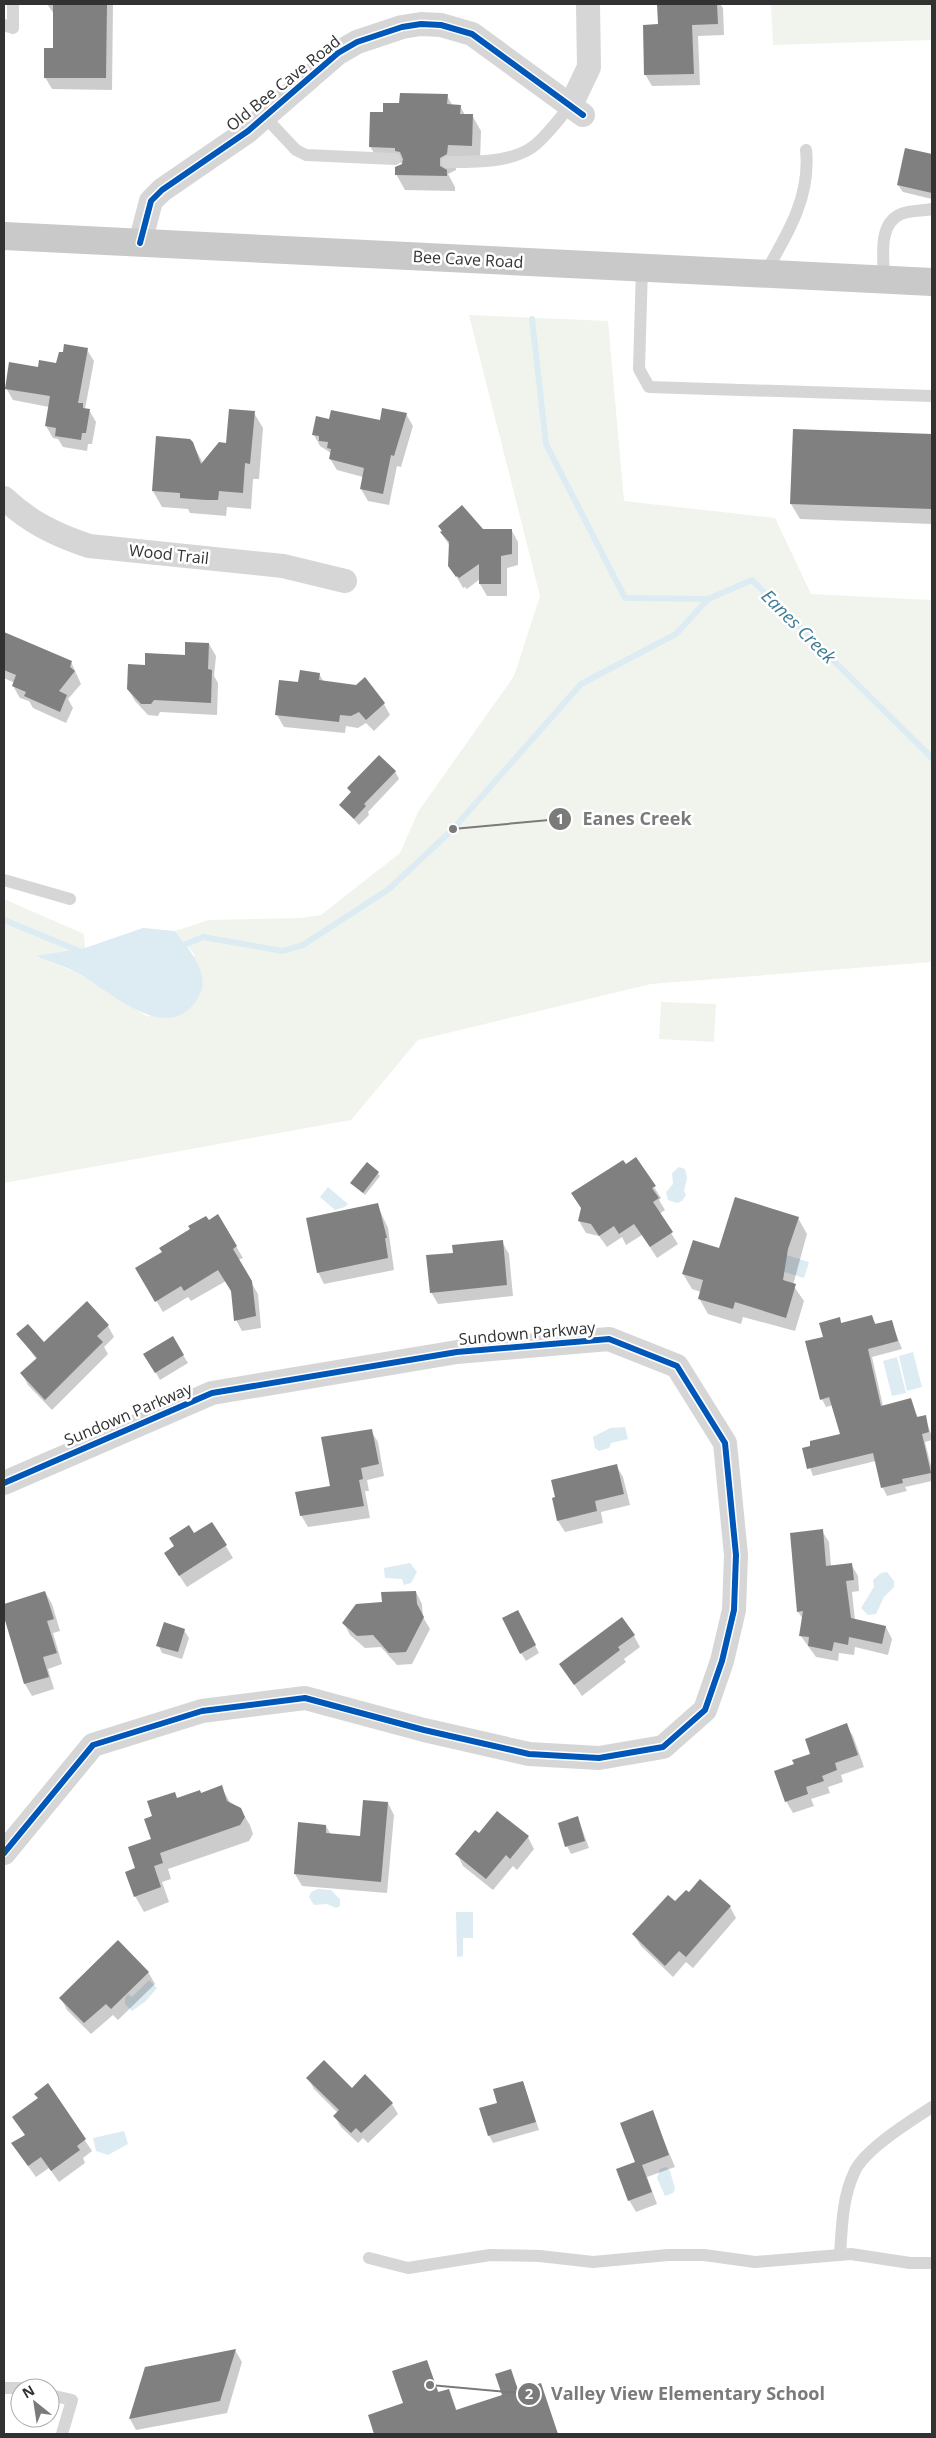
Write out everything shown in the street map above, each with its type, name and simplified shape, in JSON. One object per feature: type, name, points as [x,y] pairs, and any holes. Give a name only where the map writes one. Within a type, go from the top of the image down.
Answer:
[{"type":"main road","name":"Bee Cave Road","points":[[4,236],[932,282]]},
{"type":"street","points":[[577,110],[589,67],[588,4]]},
{"type":"street","name":"Old Bee Cave Road","points":[[140,243],[147,210],[156,196],[265,117],[344,49],[380,33],[421,24],[441,25],[472,34],[577,110]]},
{"type":"street","name":"Wood Trail","points":[[4,498],[39,526],[62,537],[89,546],[283,566],[345,581]]},
{"type":"street","name":"Sundown Parkway","points":[[4,1483],[212,1393],[457,1352],[609,1339],[677,1366],[725,1443],[736,1556],[734,1610],[722,1661],[705,1710],[663,1747],[599,1758],[529,1754],[424,1730],[305,1698],[202,1711],[93,1744],[4,1853]]},
{"type":"lane","points":[[4,25],[13,28],[12,4]]},
{"type":"lane","points":[[447,162],[483,162],[520,154],[532,148],[577,110]]},
{"type":"lane","points":[[265,117],[296,150],[306,155],[395,159]]},
{"type":"lane","points":[[764,275],[794,220],[803,198],[808,164],[806,150]]},
{"type":"lane","points":[[884,280],[885,232],[888,224],[902,214],[932,209]]},
{"type":"lane","points":[[642,268],[639,369],[649,387],[932,396]]},
{"type":"lane","points":[[4,880],[70,899]]},
{"type":"lane","points":[[840,2255],[843,2207],[854,2171],[883,2140],[932,2107]]},
{"type":"lane","points":[[369,2258],[408,2268],[490,2255],[540,2256],[593,2262],[668,2255],[704,2255],[755,2262],[852,2254],[910,2263],[932,2262]]},
{"type":"lane","points":[[60,2397],[72,2400],[62,2434]]},
{"type":"shaded area","points":[[771,4],[932,4],[932,40],[773,45]]},
{"type":"shaded area","points":[[469,315],[608,321],[624,501],[775,518],[811,594],[932,600],[932,962],[651,984],[418,1040],[351,1120],[4,1183],[4,899],[84,934],[85,948],[37,957],[76,972],[148,1017],[195,955],[175,931],[209,920],[300,918],[321,915],[400,853],[418,812],[514,676],[540,596]]},
{"type":"shaded area","points":[[143,928],[175,931],[191,952],[200,969],[203,986],[200,994],[188,1010],[174,1017],[158,1017],[141,1012],[78,973],[36,956],[85,948]]},
{"type":"shaded area","points":[[661,1002],[716,1004],[714,1042],[659,1039]]},
{"type":"shaded area","points":[[679,1167],[685,1169],[687,1178],[684,1191],[686,1195],[682,1201],[677,1203],[668,1200],[666,1192],[673,1184],[672,1173]]},
{"type":"shaded area","points":[[328,1187],[348,1204],[345,1207],[335,1210],[320,1197]]},
{"type":"shaded area","points":[[767,1249],[809,1262],[804,1278],[762,1265]]},
{"type":"shaded area","points":[[913,1352],[922,1387],[907,1391],[899,1356]]},
{"type":"shaded area","points":[[897,1357],[906,1393],[892,1396],[883,1361]]},
{"type":"shaded area","points":[[625,1427],[628,1439],[611,1443],[609,1448],[599,1451],[595,1448],[593,1437],[610,1428]]},
{"type":"shaded area","points":[[410,1563],[417,1572],[411,1583],[404,1585],[402,1579],[385,1578],[384,1568]]},
{"type":"shaded area","points":[[887,1572],[894,1581],[894,1587],[884,1597],[876,1614],[868,1615],[861,1608],[874,1587],[873,1580],[881,1573]]},
{"type":"shaded area","points":[[318,1889],[331,1890],[340,1899],[340,1906],[336,1908],[327,1904],[314,1905],[309,1897],[311,1892]]},
{"type":"shaded area","points":[[456,1912],[473,1912],[473,1938],[463,1938],[463,1956],[457,1957]]},
{"type":"shaded area","points":[[149,1980],[157,1988],[146,2001],[132,2011],[125,2004],[125,1998],[128,1994],[132,1997]]},
{"type":"shaded area","points":[[124,2131],[128,2144],[108,2155],[96,2151],[93,2138]]},
{"type":"shaded area","points":[[666,2167],[670,2171],[675,2189],[673,2193],[665,2196],[657,2178],[660,2169]]},
{"type":"building","points":[[53,4],[107,4],[106,78],[44,78],[44,48],[53,48]]},
{"type":"building","points":[[657,4],[717,4],[718,24],[692,25],[694,74],[644,75],[643,25],[658,24]]},
{"type":"building","points":[[400,93],[448,94],[447,104],[461,105],[460,114],[473,114],[472,146],[448,145],[447,154],[440,158],[440,166],[447,170],[447,176],[395,175],[395,167],[402,164],[403,159],[400,152],[395,151],[395,148],[369,147],[370,112],[383,112],[383,103],[399,103]]},
{"type":"building","points":[[905,148],[932,154],[932,193],[897,185]]},
{"type":"building","points":[[64,344],[88,348],[78,403],[83,403],[83,408],[90,409],[86,433],[82,433],[81,440],[55,436],[56,428],[45,426],[50,396],[5,389],[9,362],[38,367],[39,360],[56,363],[59,352],[63,352]]},
{"type":"building","points":[[382,408],[407,413],[394,456],[391,455],[383,494],[360,489],[364,468],[329,459],[331,449],[327,448],[328,442],[319,441],[319,436],[312,435],[316,416],[329,419],[331,410],[380,420]]},
{"type":"building","points":[[229,409],[255,411],[250,464],[245,463],[243,493],[219,491],[218,500],[206,500],[180,498],[180,493],[152,491],[156,436],[190,439],[193,442],[201,464],[219,442],[226,443]]},
{"type":"building","points":[[793,429],[932,434],[932,509],[790,504]]},
{"type":"building","points":[[462,505],[483,529],[512,529],[512,554],[501,556],[501,584],[479,584],[479,564],[459,578],[456,577],[448,566],[449,542],[440,532],[442,531],[438,526]]},
{"type":"building","points":[[4,632],[72,661],[70,667],[75,671],[59,691],[67,695],[60,712],[24,696],[26,692],[12,686],[16,675],[4,670]]},
{"type":"building","points":[[185,642],[209,643],[208,669],[212,670],[211,703],[154,700],[151,704],[141,704],[127,689],[128,664],[145,665],[145,653],[185,655]]},
{"type":"building","points":[[300,670],[320,673],[319,680],[356,685],[365,677],[385,703],[366,720],[359,712],[351,716],[340,715],[339,722],[275,715],[279,680],[298,682]]},
{"type":"building","points":[[379,755],[396,771],[364,804],[366,806],[354,819],[339,805],[351,792],[347,788]]},
{"type":"building","points":[[636,1157],[656,1186],[652,1188],[659,1198],[653,1202],[673,1232],[650,1247],[634,1224],[619,1234],[614,1226],[599,1236],[591,1224],[578,1221],[581,1208],[571,1193],[623,1160],[626,1164]]},
{"type":"building","points":[[367,1162],[379,1172],[363,1193],[350,1183]]},
{"type":"building","points":[[735,1197],[799,1217],[788,1249],[783,1280],[796,1284],[786,1318],[735,1302],[733,1309],[698,1299],[703,1280],[682,1274],[693,1240],[719,1248]]},
{"type":"building","points":[[378,1203],[387,1238],[385,1238],[388,1258],[317,1273],[306,1218]]},
{"type":"building","points":[[218,1214],[237,1246],[233,1249],[252,1281],[256,1316],[234,1321],[231,1291],[218,1270],[184,1291],[181,1286],[155,1302],[135,1268],[162,1252],[159,1248],[190,1229],[188,1226],[206,1216],[209,1220]]},
{"type":"building","points":[[503,1240],[507,1285],[430,1293],[426,1255],[453,1253],[452,1245]]},
{"type":"building","points":[[87,1301],[109,1325],[97,1336],[103,1342],[45,1400],[20,1373],[37,1358],[16,1334],[28,1324],[44,1342]]},
{"type":"building","points":[[872,1315],[875,1324],[892,1320],[898,1341],[868,1349],[881,1406],[911,1398],[917,1417],[926,1415],[929,1432],[922,1434],[931,1473],[902,1479],[903,1483],[881,1488],[873,1453],[807,1469],[802,1448],[810,1446],[810,1441],[840,1434],[829,1397],[820,1400],[805,1341],[823,1337],[819,1323],[840,1317],[841,1323]]},
{"type":"building","points":[[173,1336],[184,1355],[155,1373],[143,1354]]},
{"type":"building","points":[[372,1429],[379,1464],[361,1468],[363,1479],[359,1480],[364,1506],[300,1516],[295,1492],[330,1486],[321,1437]]},
{"type":"building","points":[[617,1464],[624,1494],[595,1501],[597,1511],[557,1521],[552,1498],[555,1497],[551,1480]]},
{"type":"building","points":[[212,1522],[227,1545],[179,1576],[164,1553],[174,1546],[169,1538],[189,1525],[194,1533]]},
{"type":"building","points":[[823,1529],[826,1566],[852,1563],[854,1580],[846,1581],[851,1618],[886,1626],[882,1644],[849,1637],[848,1645],[834,1642],[832,1651],[808,1646],[809,1637],[799,1636],[803,1611],[797,1612],[790,1533]]},
{"type":"building","points":[[45,1591],[54,1619],[47,1621],[57,1653],[43,1657],[49,1677],[24,1684],[4,1617],[4,1604]]},
{"type":"building","points":[[416,1591],[417,1604],[424,1617],[406,1652],[389,1653],[373,1635],[357,1636],[342,1623],[356,1604],[382,1602],[381,1592]]},
{"type":"building","points":[[518,1610],[536,1645],[520,1654],[502,1618]]},
{"type":"building","points":[[622,1617],[635,1635],[618,1647],[620,1650],[574,1685],[559,1664]]},
{"type":"building","points":[[164,1622],[185,1629],[178,1652],[156,1646]]},
{"type":"building","points":[[847,1723],[858,1755],[835,1763],[837,1770],[822,1776],[824,1781],[806,1787],[808,1794],[785,1802],[774,1771],[794,1764],[792,1760],[810,1754],[805,1739]]},
{"type":"building","points":[[222,1785],[227,1801],[241,1808],[245,1817],[240,1825],[160,1853],[163,1863],[154,1866],[161,1887],[134,1897],[125,1872],[135,1868],[128,1847],[151,1839],[144,1819],[152,1816],[147,1801],[175,1792],[177,1798],[200,1790],[201,1793]]},
{"type":"building","points":[[363,1800],[388,1802],[381,1882],[294,1874],[298,1822],[326,1825],[326,1833],[360,1836]]},
{"type":"building","points":[[497,1811],[529,1836],[510,1859],[506,1855],[486,1879],[455,1854],[475,1830],[479,1833]]},
{"type":"building","points":[[578,1816],[585,1841],[565,1847],[558,1823]]},
{"type":"building","points":[[700,1879],[731,1906],[686,1957],[679,1951],[665,1966],[632,1934],[668,1895],[675,1901],[686,1890],[689,1892]]},
{"type":"building","points":[[118,1940],[149,1972],[111,2009],[106,2004],[84,2023],[59,1998]]},
{"type":"building","points":[[324,2060],[352,2088],[365,2074],[393,2103],[361,2133],[356,2128],[351,2133],[333,2116],[339,2110],[306,2078]]},
{"type":"building","points":[[523,2081],[536,2122],[488,2136],[479,2108],[497,2103],[493,2089]]},
{"type":"building","points":[[48,2083],[86,2139],[77,2146],[80,2150],[51,2171],[41,2157],[28,2166],[11,2143],[25,2135],[12,2117],[38,2098],[34,2094]]},
{"type":"building","points":[[653,2110],[669,2155],[642,2165],[652,2192],[628,2201],[616,2169],[635,2162],[620,2123]]},
{"type":"building","points":[[236,2349],[220,2401],[129,2419],[145,2367]]},
{"type":"building","points":[[427,2360],[438,2392],[449,2389],[456,2410],[502,2395],[495,2374],[511,2369],[518,2390],[541,2383],[558,2434],[374,2434],[368,2415],[403,2403],[392,2371]]},
{"type":"waterway","points":[[532,319],[546,444],[625,598],[708,599]]},
{"type":"waterway","name":"Eanes Creek","points":[[179,947],[203,937],[283,951],[303,945],[389,889],[453,829],[581,684],[676,634],[708,599],[752,580],[932,758]]},
{"type":"waterway","name":"Eanes Creek","points":[[4,920],[84,953]]},
{"type":"cycle path","points":[[140,243],[151,201],[162,190],[248,131],[338,53],[357,42],[402,27],[421,24],[441,25],[472,34],[583,115]]},
{"type":"cycle path","points":[[4,1483],[212,1393],[457,1352],[609,1339],[677,1366],[725,1443],[736,1555],[734,1610],[722,1661],[705,1710],[663,1747],[599,1758],[529,1754],[424,1730],[305,1698],[202,1711],[93,1745],[4,1853]]},
{"type":"place","name":"Eanes Creek","points":[[453,829]]},
{"type":"place","name":"Valley View Elementary School","points":[[430,2385]]}]
